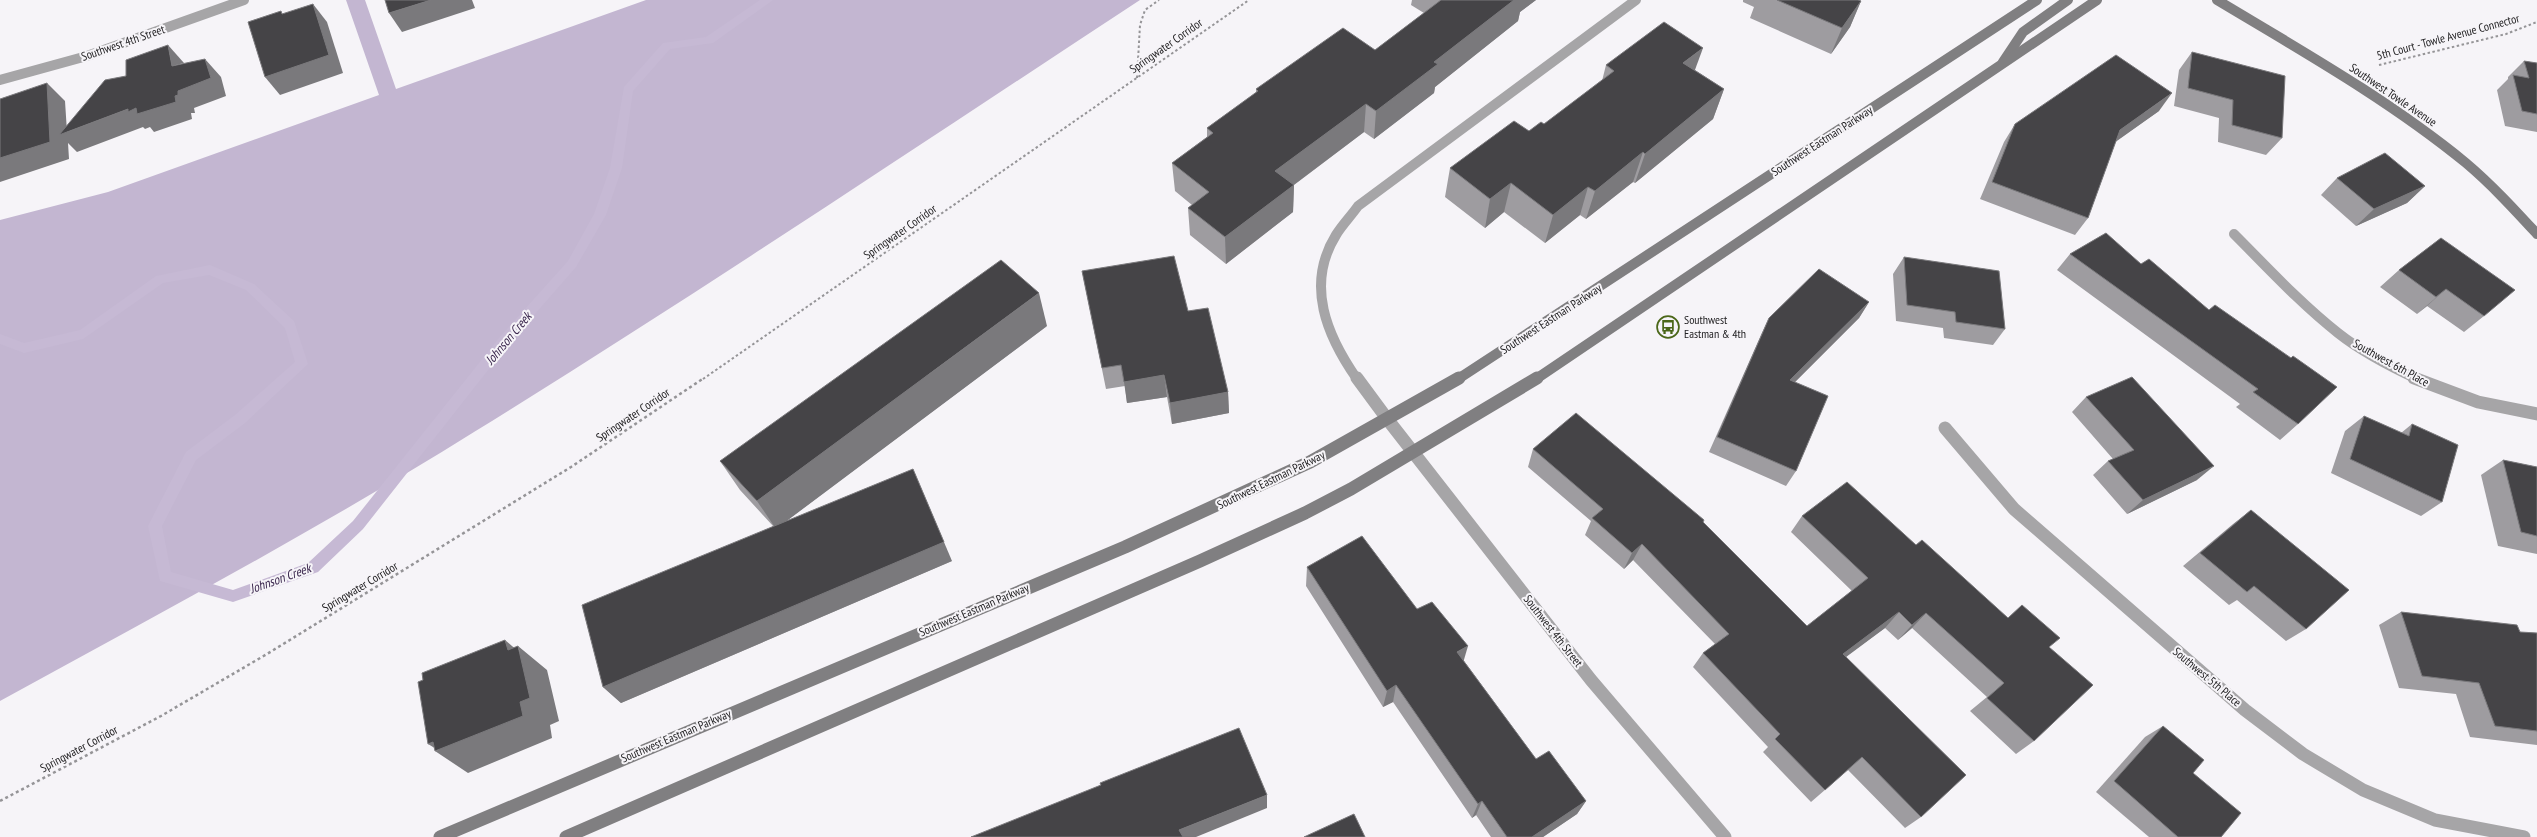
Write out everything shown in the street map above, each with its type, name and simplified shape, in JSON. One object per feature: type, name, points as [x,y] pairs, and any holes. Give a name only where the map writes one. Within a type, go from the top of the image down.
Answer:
[{"type":"main road","name":"Southwest Eastman Parkway","points":[[440,837],[1226,502],[1388,420],[1452,383],[1562,312],[2036,0]]},
{"type":"main road","points":[[2000,66],[2023,32],[2068,0]]},
{"type":"main road","points":[[566,837],[1200,561],[1305,513],[1414,452],[1527,385],[2098,0]]},
{"type":"main road","name":"Southwest Towle Avenue","points":[[2217,0],[2340,74],[2416,126],[2473,169],[2504,197],[2537,234]]},
{"type":"street","name":"Southwest 4th Street","points":[[0,80],[87,56],[244,0]]},
{"type":"street","name":"Southwest 4th Street","points":[[1636,0],[1358,206],[1343,222],[1329,244],[1319,276],[1319,299],[1324,317],[1350,371],[1591,680],[1725,837]]},
{"type":"street","name":"Southwest 6th Place","points":[[2234,234],[2317,316],[2367,352],[2417,380],[2472,402],[2537,414]]},
{"type":"street","name":"Southwest 5th Place","points":[[1945,428],[2014,509],[2228,695],[2303,754],[2363,790],[2435,820],[2524,837]]},
{"type":"path","points":[[1137,78],[1140,25],[1145,10],[1159,0]]},
{"type":"path","name":"Springwater Corridor","points":[[0,801],[161,716],[267,654],[572,467],[727,364],[1249,0]]},
{"type":"path","name":"5th Court - Towle Avenue Connector","points":[[2340,74],[2506,34],[2537,22]]},
{"type":"shaded area","points":[[346,0],[365,0],[396,89],[646,0],[1140,0],[642,326],[416,468],[179,603],[0,701],[0,220],[108,192],[379,95]]},
{"type":"building","points":[[385,0],[431,0],[389,13]]},
{"type":"building","points":[[1441,0],[1514,0],[1434,62],[1438,64],[1376,111],[1366,104],[1275,171],[1294,185],[1225,237],[1188,208],[1209,192],[1172,163],[1213,133],[1207,128],[1258,91],[1256,89],[1343,28],[1375,50]]},
{"type":"building","points":[[1777,0],[1858,0],[1861,1],[1842,28]]},
{"type":"building","points":[[313,4],[329,55],[265,77],[248,22],[281,11],[282,14]]},
{"type":"building","points":[[1664,22],[1703,48],[1683,63],[1724,89],[1645,154],[1643,152],[1595,191],[1588,187],[1553,215],[1511,183],[1490,199],[1450,168],[1514,121],[1529,131],[1541,122],[1544,124],[1614,71],[1606,65]]},
{"type":"building","points":[[168,45],[172,66],[205,59],[211,78],[178,91],[178,95],[175,96],[176,102],[137,114],[136,108],[128,112],[128,109],[59,135],[105,80],[126,76],[126,60]]},
{"type":"building","points":[[2192,52],[2285,76],[2282,138],[2232,125],[2233,100],[2188,88]]},
{"type":"building","points":[[2116,55],[2172,93],[2120,130],[2088,218],[1992,182],[2015,124]]},
{"type":"building","points":[[2524,61],[2537,63],[2537,114],[2522,111],[2513,75],[2529,78]]},
{"type":"building","points":[[47,83],[50,142],[0,158],[0,99]]},
{"type":"building","points":[[2385,153],[2425,186],[2374,209],[2337,178]]},
{"type":"building","points":[[2106,233],[2141,264],[2149,259],[2209,310],[2215,305],[2291,358],[2293,356],[2337,387],[2298,424],[2253,392],[2258,389],[2070,254]]},
{"type":"building","points":[[2441,238],[2515,290],[2484,316],[2446,289],[2436,297],[2399,270]]},
{"type":"building","points":[[1174,256],[1188,311],[1208,308],[1228,392],[1170,403],[1164,375],[1124,382],[1121,365],[1102,368],[1082,271]]},
{"type":"building","points":[[1904,257],[1999,271],[2005,329],[1956,322],[1955,312],[1907,305]]},
{"type":"building","points":[[1001,260],[1039,293],[757,501],[720,461]]},
{"type":"building","points":[[1819,269],[1869,302],[1790,380],[1828,396],[1796,471],[1717,437],[1769,318]]},
{"type":"building","points":[[2132,377],[2214,466],[2143,500],[2108,461],[2134,450],[2086,397]]},
{"type":"building","points":[[1576,413],[1704,520],[1703,522],[1807,626],[1868,578],[1802,516],[1847,482],[1916,545],[1922,540],[2008,618],[2022,605],[2060,638],[2049,647],[2093,685],[2034,741],[1987,698],[2004,683],[1926,613],[1912,625],[1899,612],[1843,654],[1966,775],[1921,817],[1862,757],[1825,790],[1775,739],[1780,734],[1703,653],[1729,634],[1642,544],[1632,553],[1592,518],[1603,509],[1533,449]]},
{"type":"building","points":[[2364,416],[2409,436],[2412,424],[2458,445],[2442,502],[2350,459]]},
{"type":"building","points":[[2503,460],[2537,467],[2537,536],[2521,532]]},
{"type":"building","points":[[913,469],[944,542],[603,687],[582,605]]},
{"type":"building","points":[[2251,510],[2349,590],[2306,629],[2254,586],[2247,592],[2200,553]]},
{"type":"building","points":[[1362,536],[1417,609],[1432,602],[1468,646],[1457,652],[1536,759],[1549,751],[1586,801],[1532,837],[1507,837],[1482,801],[1478,804],[1396,685],[1387,691],[1307,567]]},
{"type":"building","points":[[2401,612],[2517,625],[2520,632],[2537,633],[2537,731],[2495,726],[2479,683],[2422,676]]},
{"type":"building","points":[[505,640],[508,650],[518,646],[530,698],[520,702],[523,716],[435,751],[433,742],[428,744],[418,682],[423,680],[422,673]]},
{"type":"building","points":[[2163,726],[2204,760],[2193,773],[2241,813],[2221,837],[2178,837],[2114,781]]},
{"type":"building","points":[[1239,728],[1267,795],[1179,830],[1183,837],[971,837],[1101,785],[1100,783]]},
{"type":"building","points":[[1354,814],[1365,837],[1304,837]]},
{"type":"waterway","name":"Johnson Creek","points":[[0,339],[24,348],[83,334],[160,279],[210,270],[250,287],[290,325],[302,364],[240,419],[191,456],[155,526],[165,577],[233,596],[313,568],[358,525],[503,342],[572,264],[600,215],[616,168],[628,90],[667,46],[709,40],[768,0]]},
{"type":"place","name":"Southwest Eastman & 4th","points":[[1668,327]]}]
